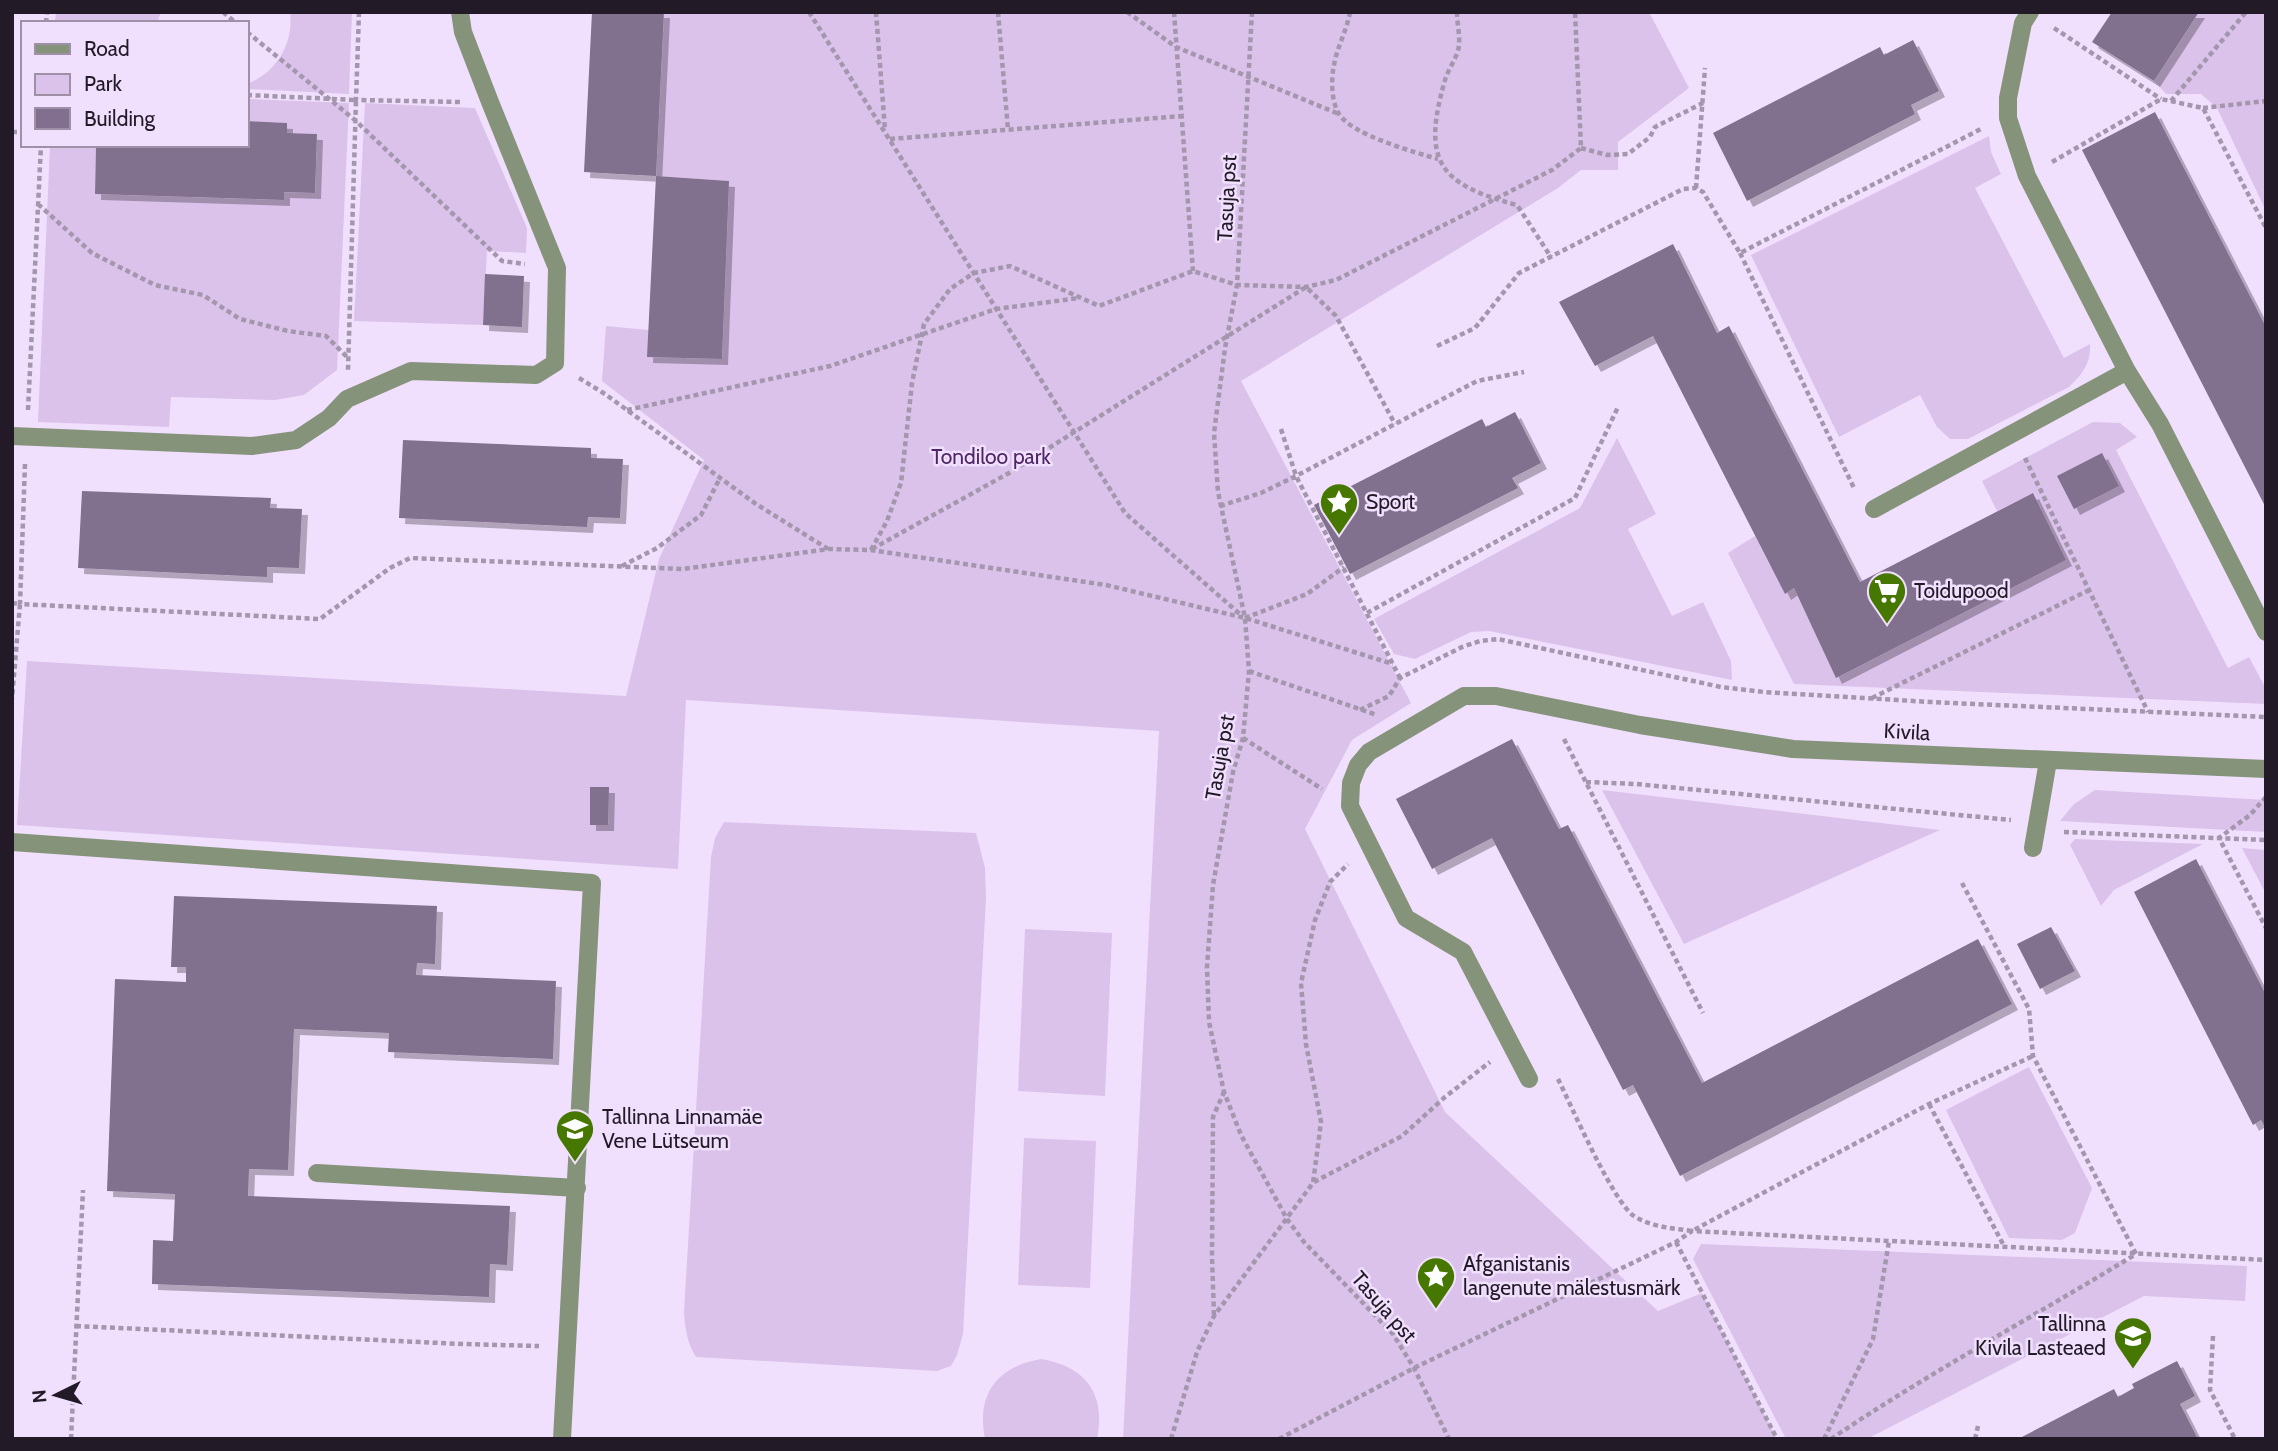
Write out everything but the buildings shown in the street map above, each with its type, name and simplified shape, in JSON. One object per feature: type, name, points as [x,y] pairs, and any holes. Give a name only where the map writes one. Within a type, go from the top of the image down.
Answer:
[{"type":"street","points":[[19,436],[252,446],[296,440],[329,418],[347,399],[411,371],[536,374],[555,363],[557,268],[463,32],[460,12]]},
{"type":"street","points":[[2030,12],[2023,23],[2008,98],[2008,118],[2027,176],[2127,371],[2160,424],[2266,632]]},
{"type":"street","points":[[1874,509],[2127,371]]},
{"type":"street","name":"Kivila","points":[[1350,806],[1351,783],[1359,765],[1369,752],[1464,696],[1496,696],[1549,708],[1793,749],[2266,769]]},
{"type":"street","points":[[2033,848],[2048,761]]},
{"type":"street","points":[[1350,806],[1406,918],[1463,952],[1529,1079]]},
{"type":"street","points":[[12,842],[592,883],[562,1439]]},
{"type":"street","points":[[317,1173],[577,1188]]},
{"type":"path","points":[[347,399],[359,12]]},
{"type":"path","points":[[809,12],[1125,513],[1245,618]]},
{"type":"path","points":[[876,12],[885,132]]},
{"type":"path","points":[[998,12],[1008,130]]},
{"type":"path","points":[[1127,12],[1176,47],[1339,114],[1361,132],[1408,151],[1438,159],[1461,185],[1496,200],[1517,205],[1551,257]]},
{"type":"path","points":[[1174,12],[1194,271]]},
{"type":"path","name":"Tasuja pst","points":[[1252,12],[1237,285],[1214,433],[1220,506],[1245,618],[1248,671],[1243,738],[1233,772],[1213,885],[1207,967],[1209,1022],[1224,1092],[1241,1135],[1287,1219],[1304,1242],[1393,1334],[1415,1368],[1449,1439]]},
{"type":"path","points":[[1339,114],[1332,87],[1334,64],[1350,12]]},
{"type":"path","points":[[1438,159],[1435,116],[1446,76],[1459,47],[1457,12]]},
{"type":"path","points":[[1575,12],[1581,148]]},
{"type":"path","points":[[2171,101],[2246,12]]},
{"type":"path","points":[[2052,27],[2161,99],[2203,108],[2266,101]]},
{"type":"path","points":[[248,33],[355,120],[502,261],[557,268]]},
{"type":"path","points":[[1696,188],[1704,68]]},
{"type":"path","points":[[248,95],[490,102]]},
{"type":"path","points":[[2027,176],[2161,99]]},
{"type":"path","points":[[1581,148],[1607,155],[1628,154],[1650,137],[1655,127],[1703,103]]},
{"type":"path","points":[[2203,108],[2266,228]]},
{"type":"path","points":[[890,139],[1182,116]]},
{"type":"path","points":[[1740,253],[1986,126],[2008,118]]},
{"type":"path","points":[[12,699],[20,604],[19,436],[41,147]]},
{"type":"path","points":[[871,550],[887,521],[901,482],[912,383],[924,324],[950,289],[974,273],[1010,266],[1099,306],[1194,271],[1237,285],[1306,287],[1336,280],[1496,200],[1552,170],[1581,148]]},
{"type":"path","points":[[1437,346],[1475,328],[1519,273],[1653,203],[1683,189],[1696,188],[1703,192],[1740,253],[1861,503],[1874,509]]},
{"type":"path","points":[[38,204],[92,253],[155,285],[203,295],[240,319],[326,337],[348,358]]},
{"type":"path","points":[[871,550],[1009,473],[1306,287]]},
{"type":"path","points":[[1306,287],[1336,316],[1395,425]]},
{"type":"path","points":[[627,410],[830,366],[996,309],[1080,298]]},
{"type":"path","points":[[555,363],[605,394],[756,504],[829,549]]},
{"type":"path","points":[[1220,506],[1261,493],[1296,476],[1477,381],[1524,372]]},
{"type":"path","points":[[1367,613],[1575,498],[1618,407]]},
{"type":"path","points":[[1281,429],[1296,476],[1400,678]]},
{"type":"path","points":[[2013,434],[2148,712]]},
{"type":"path","points":[[620,567],[657,548],[701,515],[720,478]]},
{"type":"path","points":[[12,603],[320,619],[390,568],[410,558],[683,569],[829,549],[871,550],[1106,585],[1245,618],[1393,664]]},
{"type":"path","points":[[1245,618],[1307,594],[1344,567]]},
{"type":"path","points":[[1871,698],[2089,590]]},
{"type":"path","points":[[1360,710],[1389,696],[1400,678],[1462,647],[1499,639],[1721,687],[1871,698],[2266,717]]},
{"type":"path","points":[[1248,671],[1413,726]]},
{"type":"path","points":[[1549,708],[1703,1013]]},
{"type":"path","points":[[1243,738],[1350,806]]},
{"type":"path","points":[[1586,782],[1649,785],[2037,823],[2065,832],[2266,840]]},
{"type":"path","points":[[2219,838],[2250,815],[2266,797]]},
{"type":"path","points":[[2033,848],[2065,832]]},
{"type":"path","points":[[2219,838],[2266,928]]},
{"type":"path","points":[[1313,1183],[1321,1122],[1306,1044],[1301,983],[1315,920],[1331,882],[1348,864],[1373,852]]},
{"type":"path","points":[[1962,883],[2029,1009],[2033,1055],[2136,1254]]},
{"type":"path","points":[[1171,1439],[1197,1352],[1214,1316],[1313,1183],[1402,1136],[1445,1097],[1511,1047]]},
{"type":"path","points":[[1279,1439],[1415,1368],[1676,1242],[1929,1104],[2033,1055]]},
{"type":"path","points":[[1529,1079],[1555,1074],[1614,1192],[1633,1215],[1653,1225],[1692,1231],[2266,1260]]},
{"type":"path","points":[[1214,1316],[1213,1117],[1224,1092]]},
{"type":"path","points":[[1929,1104],[2005,1247]]},
{"type":"path","points":[[71,1439],[83,1190]]},
{"type":"path","points":[[1824,1439],[1873,1339],[1889,1241]]},
{"type":"path","points":[[1676,1242],[1777,1439]]},
{"type":"path","points":[[1831,1439],[1898,1393],[2136,1254]]},
{"type":"path","points":[[76,1326],[462,1345],[568,1346]]},
{"type":"path","points":[[2213,1336],[2210,1390],[2235,1439]]},
{"type":"path","points":[[1975,1439],[1978,1426]]},
{"type":"green space","points":[[56,12],[161,12],[158,21],[55,21]]},
{"type":"green space","points":[[290,12],[352,12],[349,94],[248,89],[248,84],[267,73],[281,56],[286,46]]},
{"type":"green space","name":"Tondiloo park","points":[[664,12],[1649,12],[1689,88],[1618,142],[1618,170],[1581,170],[1558,188],[1241,381],[1411,703],[1352,740],[1305,829],[1445,1112],[1658,1311],[1702,1293],[1777,1439],[1123,1439],[1159,731],[686,700],[678,869],[17,825],[27,661],[626,696],[659,559],[704,460],[602,381],[606,326],[649,330],[648,357],[722,359],[728,181],[656,176]]},
{"type":"green space","points":[[2199,12],[2266,12],[2266,211],[2217,108],[2201,94],[2166,94],[2154,81]]},
{"type":"green space","points":[[248,99],[349,103],[337,370],[304,395],[275,400],[171,397],[169,427],[38,422],[50,147],[96,147],[95,194],[284,200],[284,192],[315,193],[317,134],[287,133],[287,123],[248,121]]},
{"type":"green space","points":[[365,103],[475,108],[527,228],[526,253],[487,251],[483,325],[354,321]]},
{"type":"green space","points":[[1989,136],[1991,152],[2001,174],[1975,188],[2064,358],[2090,344],[2085,368],[2069,387],[1968,439],[1950,439],[1937,427],[1920,395],[1839,437],[1751,255]]},
{"type":"green space","points":[[2093,422],[2120,423],[2137,437],[2116,450],[2228,668],[2249,657],[2266,689],[2266,704],[1794,684],[1728,553],[1755,536],[1785,594],[1794,588],[1836,677],[2065,560],[2033,493],[1997,511],[1982,481]]},
{"type":"green space","points":[[1617,438],[1656,514],[1628,529],[1672,616],[1703,602],[1731,661],[1732,680],[1489,631],[1471,632],[1415,659],[1394,654],[1374,619],[1580,508]]},
{"type":"green space","points":[[1602,790],[1940,830],[1684,944]]},
{"type":"green space","points":[[2095,790],[2266,800],[2266,832],[2060,821],[2074,804]]},
{"type":"green space","points":[[724,822],[976,833],[985,868],[986,898],[963,1334],[951,1366],[937,1371],[696,1357],[690,1346],[684,1312],[711,857],[715,838]]},
{"type":"green space","points":[[2075,839],[2203,844],[2114,890],[2101,906],[2070,845]]},
{"type":"green space","points":[[2242,848],[2266,850],[2266,894]]},
{"type":"green space","points":[[1025,929],[1112,933],[1105,1096],[1018,1091]]},
{"type":"green space","points":[[2029,1067],[2092,1188],[2075,1233],[2062,1240],[2009,1238],[1946,1110]]},
{"type":"green space","points":[[1024,1138],[1096,1141],[1090,1288],[1018,1285]]},
{"type":"green space","points":[[1701,1244],[2247,1266],[2245,1301],[2144,1296],[1867,1439],[1786,1439],[1693,1259]]},
{"type":"green space","points":[[1042,1359],[1070,1369],[1089,1385],[1098,1409],[1097,1439],[985,1439],[984,1408],[993,1385],[1013,1368]]},
{"type":"place","name":"Sport","points":[[1339,536]]},
{"type":"place","name":"Toidupood","points":[[1887,625]]},
{"type":"place","name":"Tallinna Linnamäe Vene Lütseum","points":[[575,1163]]},
{"type":"place","name":"Afganistanis langenute mälestusmärk","points":[[1436,1310]]},
{"type":"place","name":"Tallinna Kivila Lasteaed","points":[[2133,1370]]}]
